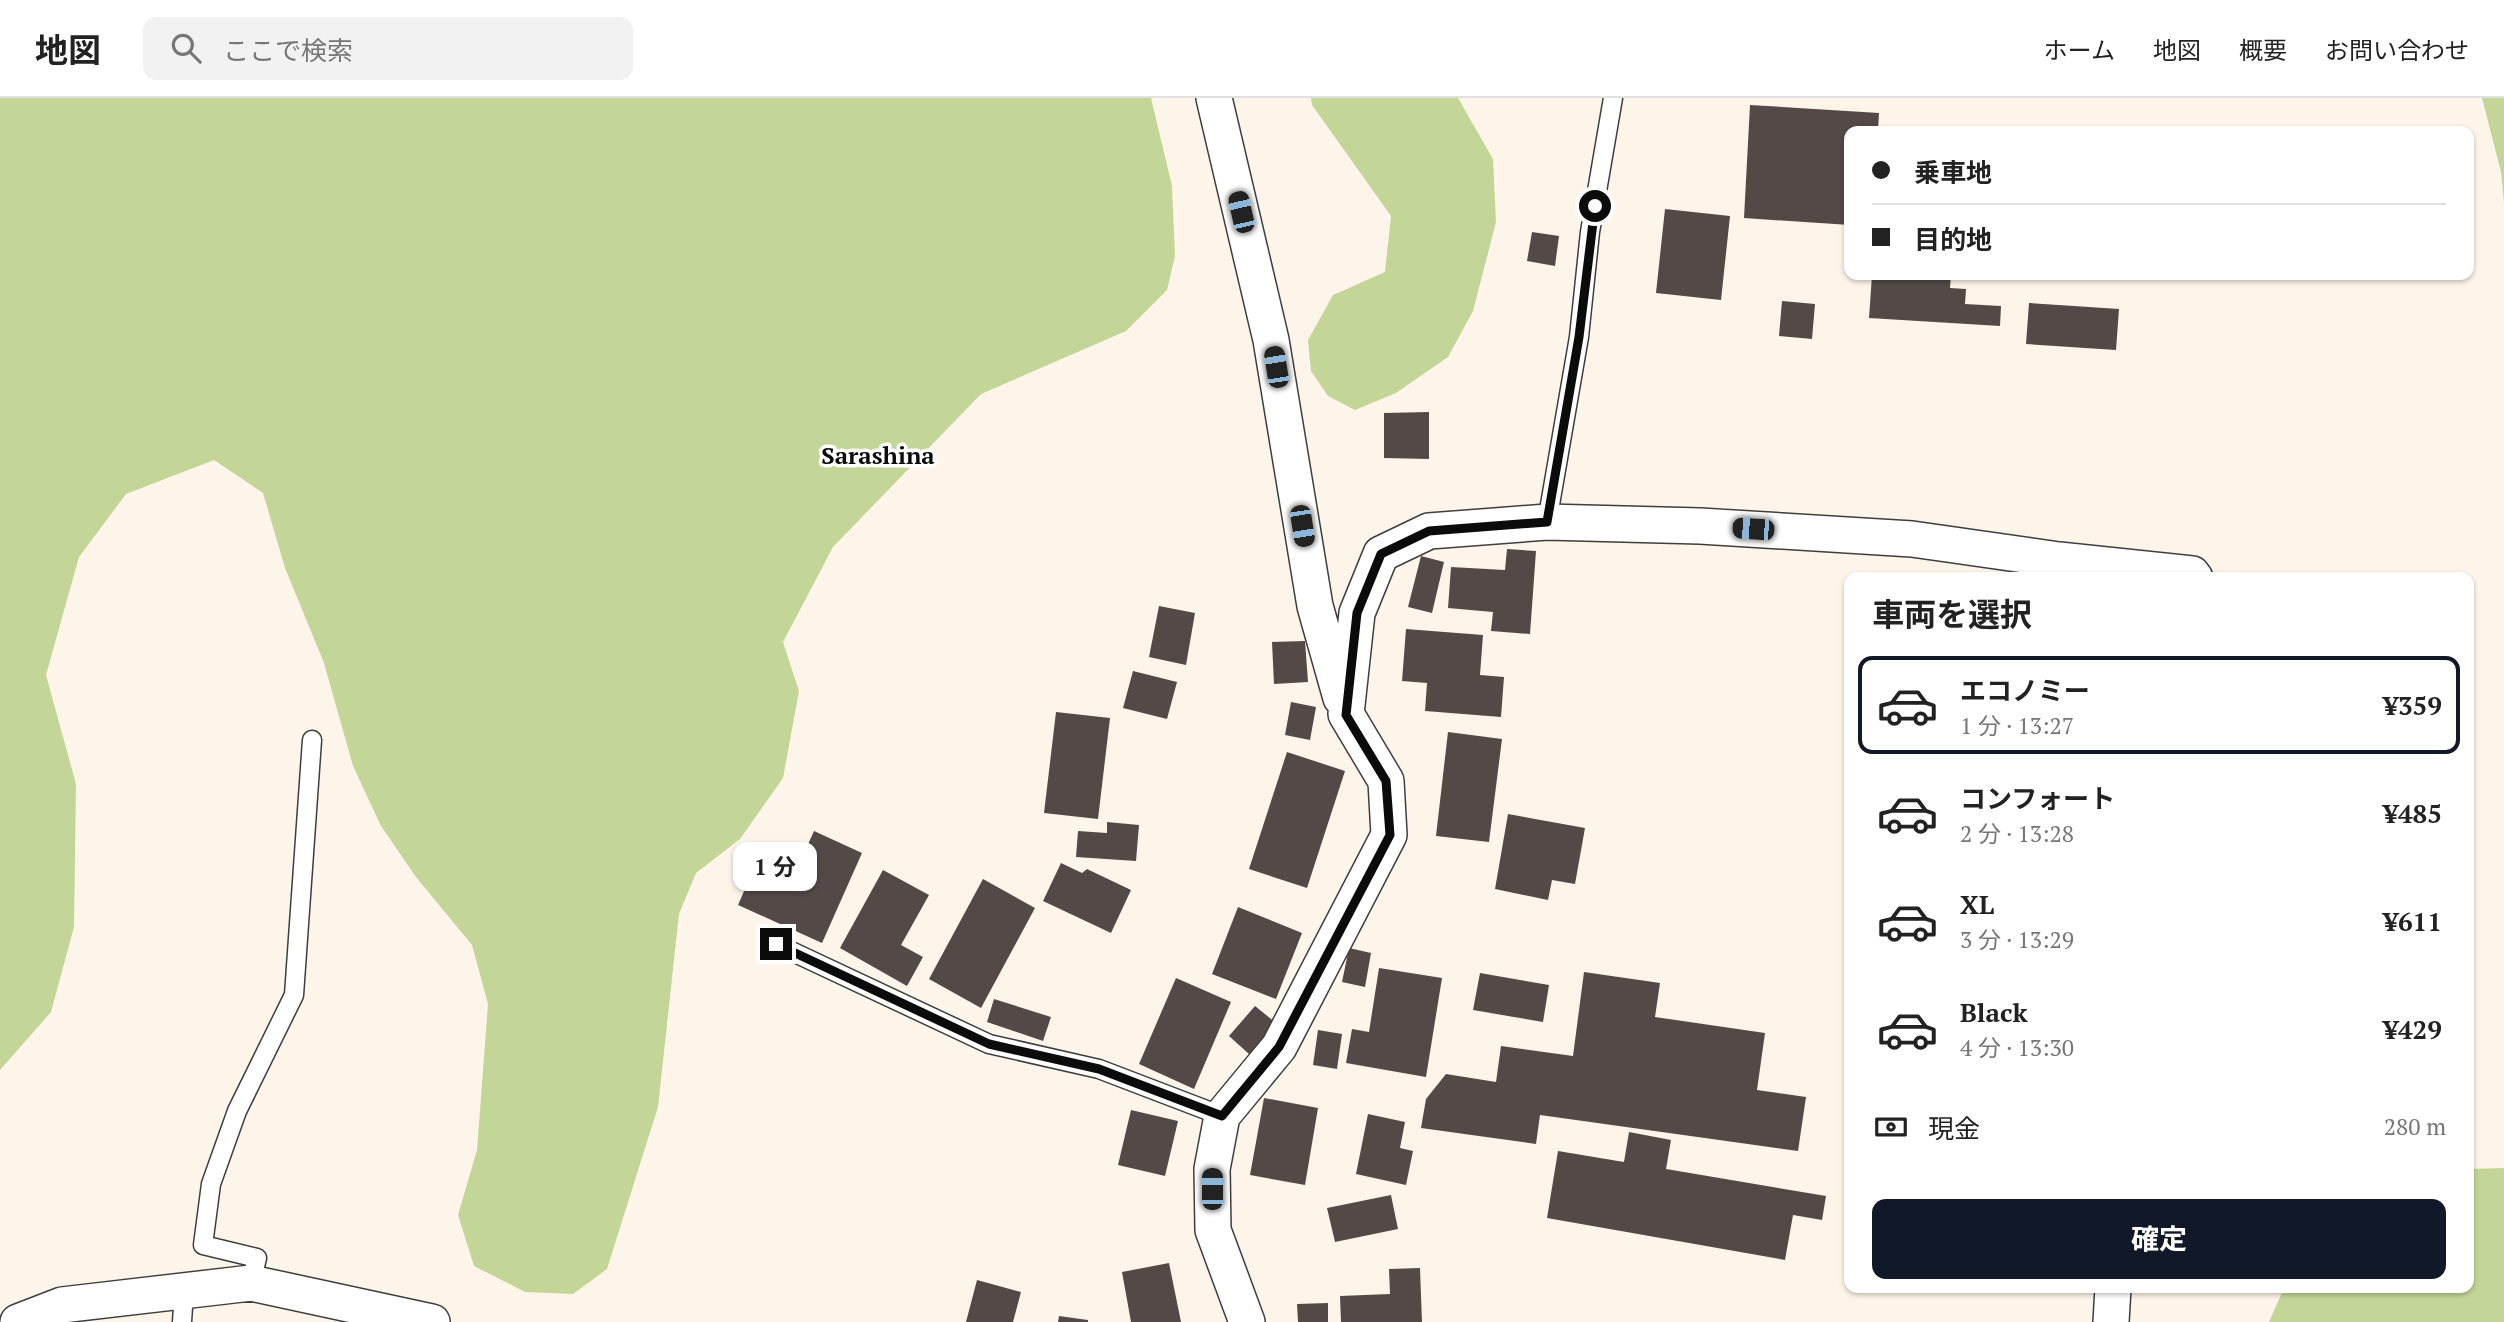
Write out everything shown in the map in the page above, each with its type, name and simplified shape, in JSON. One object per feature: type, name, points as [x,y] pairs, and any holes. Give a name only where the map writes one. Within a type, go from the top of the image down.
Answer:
[{"type":"street","points":[[1214,98],[1271,340],[1315,606],[1346,715],[1386,781],[1390,835],[1279,1047],[1222,1116],[1212,1169],[1213,1230],[1247,1322]]},
{"type":"street","points":[[1346,715],[1357,613],[1381,554],[1429,531],[1547,522],[1700,526],[1912,539],[2059,560],[2173,572]]},
{"type":"street","points":[[18,1322],[62,1305],[183,1306],[251,1283],[432,1322]]},
{"type":"street","points":[[2110,1322],[2113,1293]]},
{"type":"lane","points":[[1547,522],[1579,337],[1590,232],[1614,98]]},
{"type":"lane","points":[[251,1283],[257,1258],[203,1245],[211,1184],[237,1111],[294,995],[312,740]]},
{"type":"lane","points":[[776,944],[989,1044],[1099,1069],[1222,1116]]},
{"type":"green space","points":[[0,98],[1151,98],[1172,186],[1175,256],[1167,290],[1126,331],[981,394],[833,547],[783,642],[799,691],[783,778],[740,839],[696,873],[679,914],[658,1107],[607,1269],[573,1294],[525,1292],[474,1266],[458,1215],[477,1150],[488,1004],[472,945],[416,877],[381,826],[353,766],[324,663],[285,568],[263,493],[214,460],[126,494],[79,557],[46,675],[76,784],[74,927],[51,1012],[0,1070]]},
{"type":"green space","points":[[1311,98],[1458,98],[1493,159],[1496,222],[1473,311],[1448,357],[1396,393],[1355,410],[1328,396],[1311,371],[1308,340],[1333,295],[1385,272],[1391,216],[1312,105]]},
{"type":"green space","points":[[2482,98],[2504,98],[2504,203],[2501,172]]},
{"type":"green space","points":[[2504,1168],[2504,1322],[2269,1322],[2282,1293],[2474,1293],[2474,1169]]},
{"type":"building","points":[[1750,105],[1879,113],[1878,126],[1844,126],[1844,225],[1744,218]]},
{"type":"building","points":[[1665,209],[1730,216],[1721,300],[1656,293]]},
{"type":"building","points":[[1532,232],[1559,236],[1555,266],[1527,261]]},
{"type":"building","points":[[1872,280],[1951,280],[1950,288],[1966,289],[1965,304],[2001,306],[2000,326],[1869,318]]},
{"type":"building","points":[[1782,301],[1815,304],[1812,339],[1779,336]]},
{"type":"building","points":[[2029,303],[2119,309],[2116,350],[2026,344]]},
{"type":"building","points":[[1429,412],[1429,459],[1384,458],[1384,413]]},
{"type":"building","points":[[1507,549],[1536,551],[1530,634],[1491,631],[1493,612],[1448,608],[1451,567],[1505,570]]},
{"type":"building","points":[[1421,556],[1444,562],[1432,613],[1408,607]]},
{"type":"building","points":[[1159,606],[1195,613],[1186,665],[1149,657]]},
{"type":"building","points":[[1406,629],[1483,635],[1480,675],[1504,677],[1501,717],[1425,711],[1427,683],[1402,681]]},
{"type":"building","points":[[1305,641],[1308,682],[1274,684],[1272,642]]},
{"type":"building","points":[[1133,671],[1177,682],[1167,719],[1123,708]]},
{"type":"building","points":[[1291,702],[1316,707],[1310,740],[1285,735]]},
{"type":"building","points":[[1056,712],[1110,718],[1098,819],[1044,813]]},
{"type":"building","points":[[1448,732],[1502,739],[1489,842],[1436,836]]},
{"type":"building","points":[[1287,752],[1345,771],[1307,888],[1249,869]]},
{"type":"building","points":[[1508,814],[1585,828],[1575,884],[1552,880],[1548,900],[1495,889]]},
{"type":"building","points":[[1107,822],[1139,825],[1136,861],[1076,857],[1078,831],[1107,833]]},
{"type":"building","points":[[814,831],[862,853],[822,943],[738,905],[759,857],[795,873]]},
{"type":"building","points":[[1061,863],[1082,873],[1087,869],[1131,890],[1111,933],[1043,901]]},
{"type":"building","points":[[883,870],[929,895],[901,945],[923,957],[907,986],[840,948]]},
{"type":"building","points":[[983,879],[1035,908],[981,1008],[929,979]]},
{"type":"building","points":[[1238,907],[1302,933],[1276,999],[1212,974]]},
{"type":"building","points":[[1349,948],[1371,953],[1365,987],[1342,982]]},
{"type":"building","points":[[1379,968],[1442,978],[1426,1077],[1346,1063],[1352,1029],[1369,1032]]},
{"type":"building","points":[[1584,972],[1660,983],[1655,1017],[1765,1033],[1757,1090],[1806,1097],[1798,1151],[1540,1115],[1536,1144],[1421,1128],[1426,1099],[1446,1074],[1496,1082],[1501,1046],[1573,1056]]},
{"type":"building","points":[[1480,973],[1549,985],[1543,1022],[1473,1010]]},
{"type":"building","points":[[1176,978],[1231,1002],[1194,1089],[1139,1064]]},
{"type":"building","points":[[994,999],[1051,1017],[1043,1041],[987,1022]]},
{"type":"building","points":[[1255,1006],[1276,1023],[1249,1054],[1229,1036]]},
{"type":"building","points":[[1318,1030],[1342,1034],[1337,1069],[1313,1065]]},
{"type":"building","points":[[1264,1098],[1318,1108],[1305,1185],[1250,1175]]},
{"type":"building","points":[[1131,1110],[1178,1121],[1165,1176],[1118,1165]]},
{"type":"building","points":[[1368,1114],[1405,1122],[1400,1148],[1413,1151],[1406,1185],[1356,1174]]},
{"type":"building","points":[[1629,1132],[1671,1140],[1666,1169],[1826,1196],[1822,1220],[1793,1215],[1785,1260],[1547,1218],[1558,1151],[1624,1162]]},
{"type":"building","points":[[1391,1195],[1398,1229],[1335,1242],[1327,1208]]},
{"type":"building","points":[[1169,1263],[1181,1322],[1131,1322],[1122,1272]]},
{"type":"building","points":[[1420,1268],[1422,1322],[1341,1322],[1340,1296],[1390,1294],[1389,1269]]},
{"type":"building","points":[[977,1280],[1021,1292],[1013,1322],[966,1322]]},
{"type":"building","points":[[1328,1303],[1328,1322],[1298,1322],[1297,1304]]},
{"type":"building","points":[[1059,1316],[1088,1320],[1088,1322],[1058,1322]]},
{"type":"district","name":"Sarashina","points":[[878,456]]},
{"type":"route","points":[[776,944],[989,1044],[1099,1069],[1222,1116],[1279,1047],[1390,835],[1386,781],[1346,715],[1357,613],[1381,554],[1429,531],[1547,522],[1579,337],[1595,206]]}]
